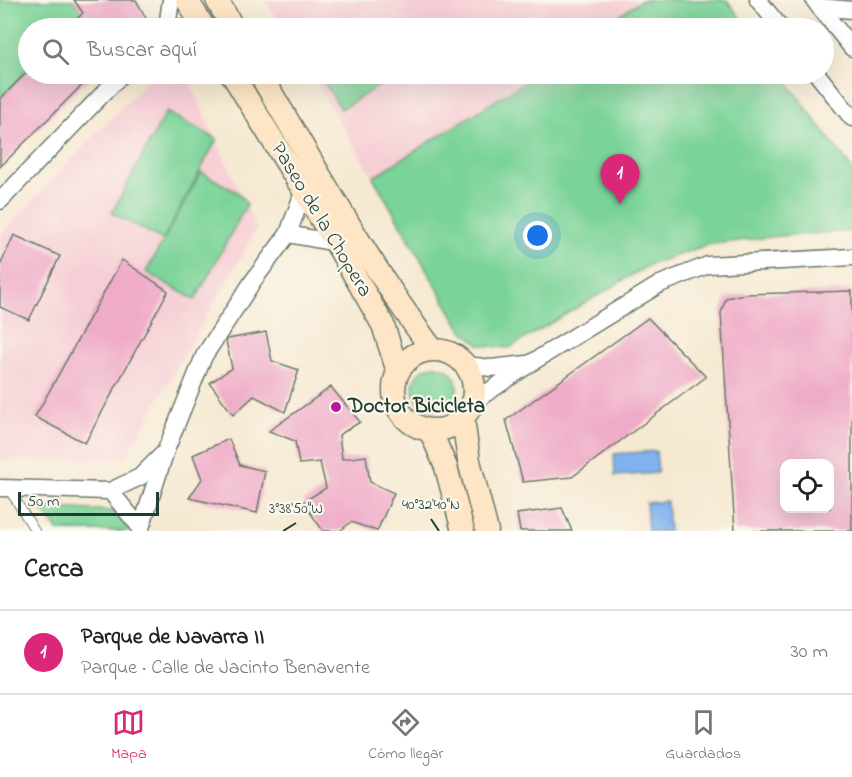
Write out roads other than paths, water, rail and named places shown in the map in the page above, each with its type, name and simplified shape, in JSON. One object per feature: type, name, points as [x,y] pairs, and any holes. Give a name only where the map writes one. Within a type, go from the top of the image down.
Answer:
[{"type":"main road","points":[[187,0],[198,18]]},
{"type":"main road","points":[[217,0],[227,18]]},
{"type":"main road","name":"Paseo de la Chopera","points":[[238,84],[336,243],[383,325],[398,372]]},
{"type":"main road","name":"Paseo de la Chopera","points":[[266,84],[405,314],[432,349]]},
{"type":"main road","points":[[468,411],[448,428],[430,430],[412,423],[399,409],[394,390],[398,372],[406,360],[418,352],[432,349],[452,352],[467,365],[475,383],[468,411],[469,461],[487,531]]},
{"type":"main road","points":[[430,430],[446,467],[463,531]]},
{"type":"street","points":[[168,18],[171,0]]},
{"type":"street","points":[[758,0],[773,18]]},
{"type":"street","points":[[817,3],[852,10]]},
{"type":"street","points":[[817,3],[829,18]]},
{"type":"street","points":[[834,25],[852,48]]},
{"type":"street","points":[[0,201],[112,84]]},
{"type":"street","points":[[825,84],[852,118]]},
{"type":"street","points":[[140,528],[166,450],[204,356],[253,281],[288,234],[304,190]]},
{"type":"street","points":[[288,234],[336,243]]},
{"type":"street","points":[[468,411],[531,363],[660,284],[708,265],[852,257]]},
{"type":"street","points":[[467,365],[491,368],[531,363]]},
{"type":"street","points":[[4,488],[110,491],[140,477],[166,450]]},
{"type":"street","points":[[110,491],[140,528]]},
{"type":"lane","points":[[4,488],[35,531]]},
{"type":"water","points":[[656,451],[658,473],[615,476],[614,454]]},
{"type":"water","points":[[667,501],[669,531],[648,531],[646,503]]},
{"type":"place","name":"Parque de Navarra II","points":[[620,204]]},
{"type":"place","name":"Doctor Bicicleta","points":[[336,407]]}]
